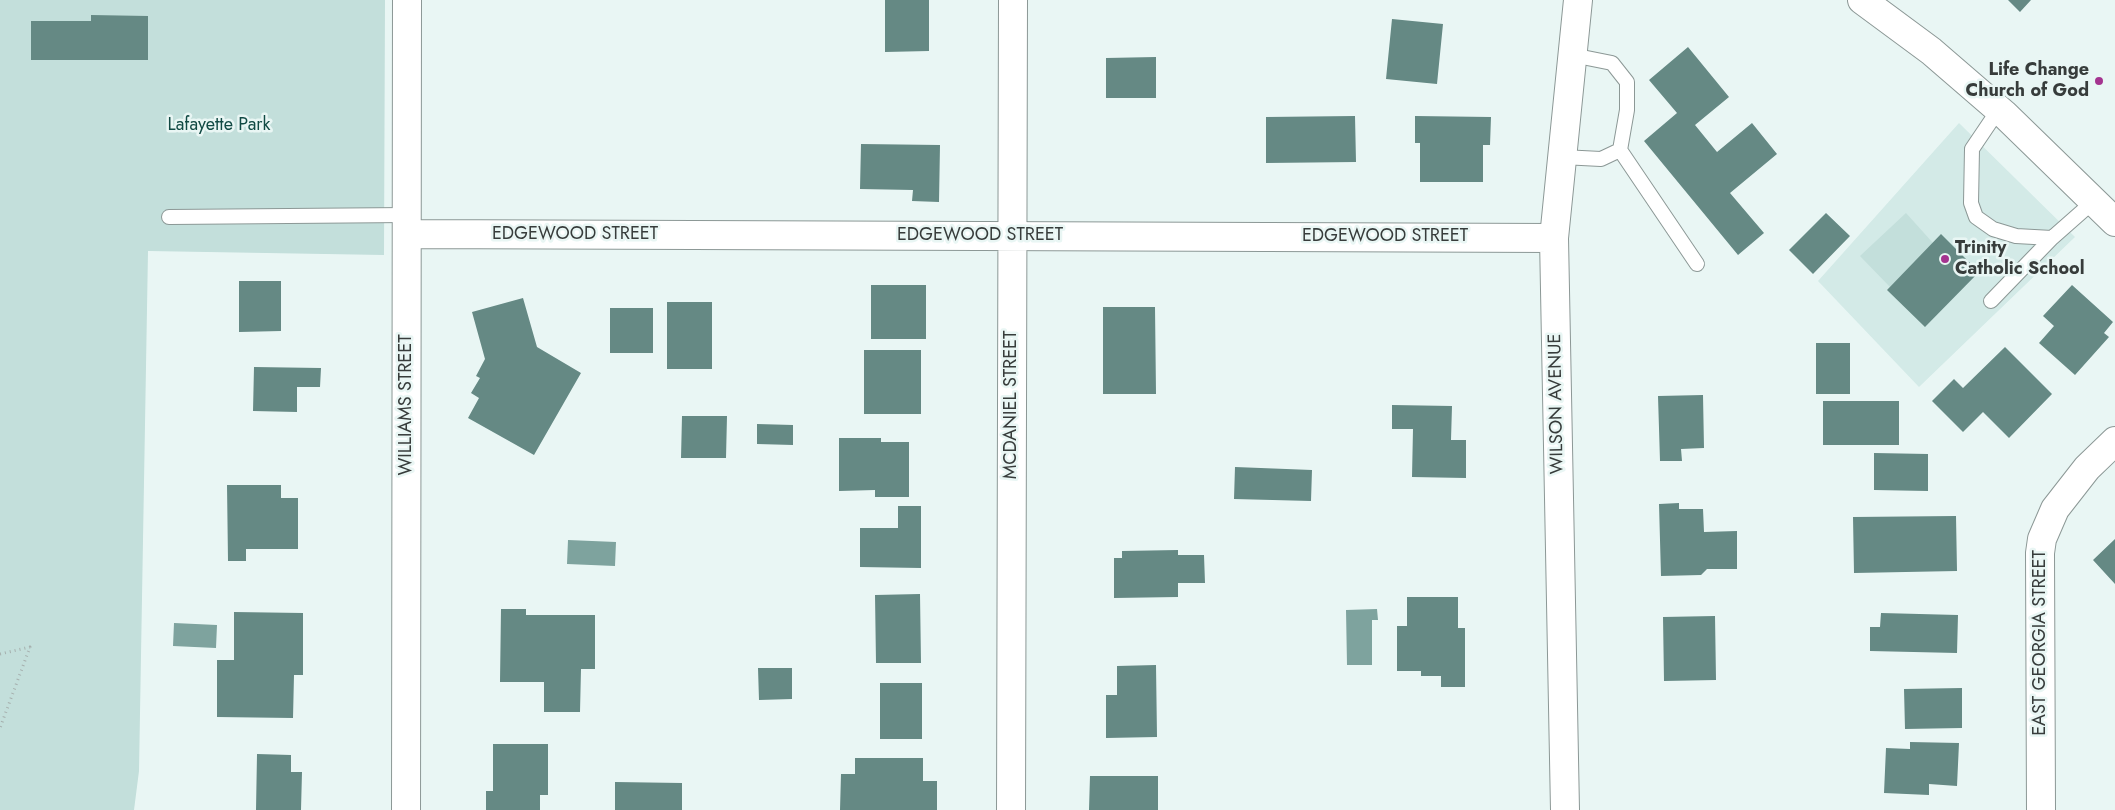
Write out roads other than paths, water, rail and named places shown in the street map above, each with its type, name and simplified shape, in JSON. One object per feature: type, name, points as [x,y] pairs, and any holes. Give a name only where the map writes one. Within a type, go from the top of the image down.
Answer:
[{"type":"street","name":"WILLIAMS STREET","points":[[406,810],[407,0]]},
{"type":"street","name":"MCDANIEL STREET","points":[[1011,810],[1013,0]]},
{"type":"street","name":"WILSON AVENUE","points":[[1564,810],[1554,238],[1578,0]]},
{"type":"street","points":[[1862,0],[1931,51],[1999,109],[2115,222]]},
{"type":"street","name":"EDGEWOOD STREET","points":[[407,225],[1013,236],[1554,238]]},
{"type":"street","name":"EAST GEORGIA STREET","points":[[2041,810],[2040,554],[2042,539],[2055,509],[2088,468],[2115,441]]},
{"type":"lane","points":[[1572,55],[1612,63],[1627,82],[1627,110],[1620,150],[1697,264]]},
{"type":"lane","points":[[1999,109],[1972,149],[1971,203],[1976,217],[1993,229],[2008,234],[2031,239],[2052,238]]},
{"type":"lane","points":[[1562,157],[1601,159],[1620,150]]},
{"type":"lane","points":[[1991,301],[2052,238],[2094,201]]},
{"type":"lane","points":[[169,216],[407,225]]},
{"type":"place","name":"Life Change Church of God","points":[[2099,81]]},
{"type":"place","name":"Trinity Catholic School","points":[[1945,259]]},
{"type":"park label","name":"Lafayette Park","points":[[219,126]]}]
